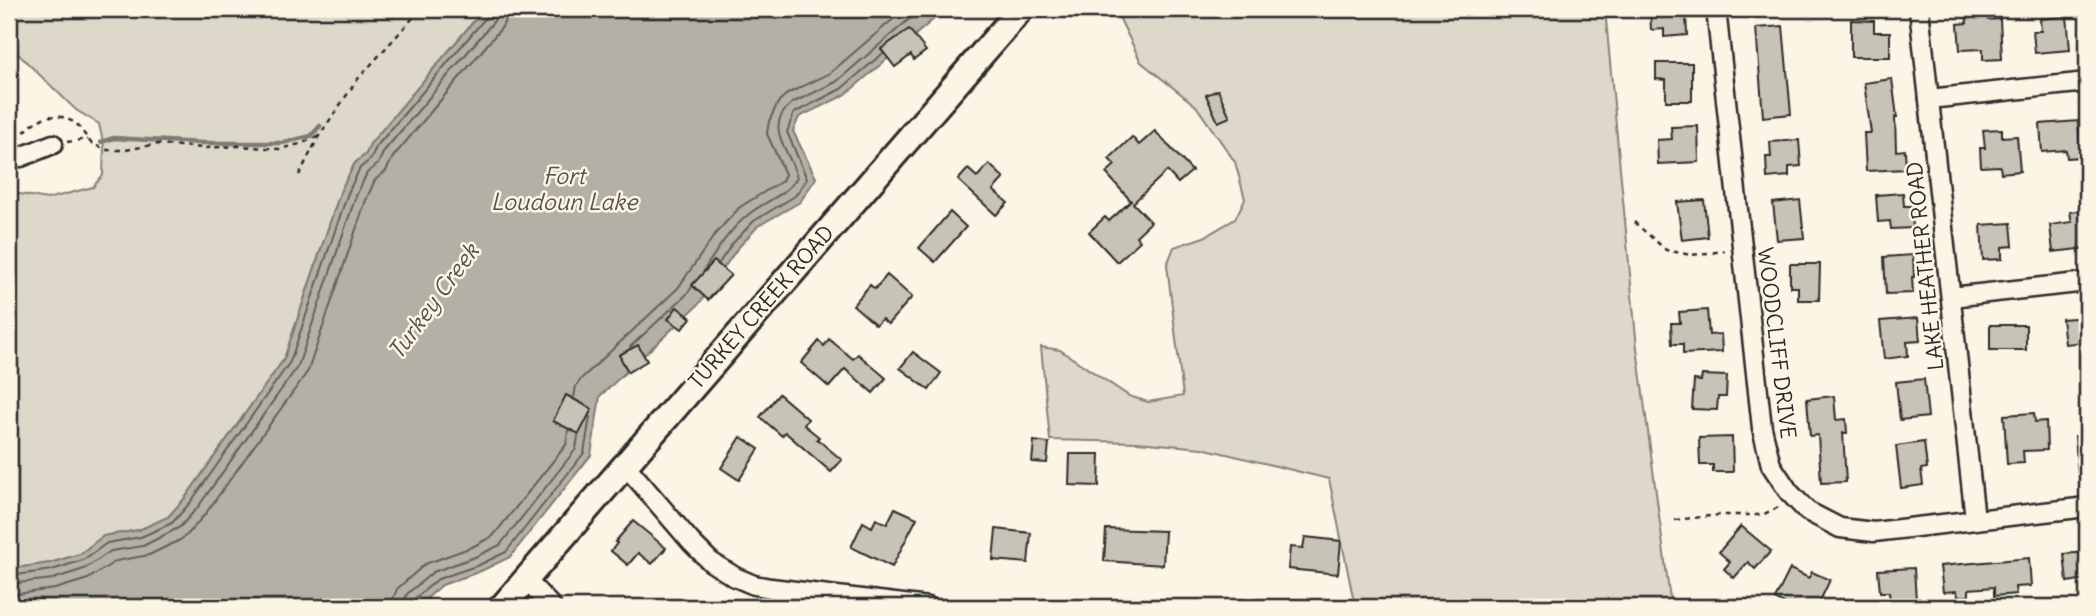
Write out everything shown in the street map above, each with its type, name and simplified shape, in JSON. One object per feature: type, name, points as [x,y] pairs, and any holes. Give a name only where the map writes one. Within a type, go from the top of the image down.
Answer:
[{"type":"street","name":"TURKEY CREEK ROAD","points":[[502,607],[1021,9]]},
{"type":"street","name":"WOODCLIFF DRIVE","points":[[1716,9],[1762,428],[1771,465],[1792,496],[1807,512],[1840,528],[1874,532],[2087,507]]},
{"type":"street","name":"LAKE HEATHER ROAD","points":[[1919,9],[1975,519]]},
{"type":"street","points":[[1929,99],[2087,82]]},
{"type":"street","points":[[11,151],[21,157],[53,145]]},
{"type":"street","points":[[1951,297],[2087,282]]},
{"type":"street","points":[[626,466],[691,542],[711,562],[735,577],[771,588],[928,607]]},
{"type":"street","points":[[526,580],[552,607]]},
{"type":"path","points":[[299,175],[319,136],[357,80],[421,9]]},
{"type":"path","points":[[11,151],[34,123],[47,116],[62,117],[76,123],[91,143],[106,150],[126,150],[157,144],[280,149],[319,136]]},
{"type":"path","points":[[53,145],[88,139]]},
{"type":"path","points":[[1634,222],[1666,250],[1675,253],[1691,255],[1743,249]]},
{"type":"path","points":[[1675,520],[1719,515],[1762,515],[1777,509],[1792,496]]},
{"type":"shaded area","points":[[9,9],[484,9],[370,144],[366,154],[355,163],[341,190],[284,359],[185,498],[168,517],[139,530],[104,536],[80,554],[50,563],[9,569],[9,192],[47,199],[93,187],[103,175],[104,146],[99,124],[76,110],[12,48]]},
{"type":"shaded area","points":[[1115,9],[1605,9],[1637,348],[1671,607],[1355,607],[1329,479],[1202,448],[1137,442],[1050,440],[1041,347],[1060,350],[1129,396],[1148,402],[1183,396],[1167,265],[1174,247],[1204,237],[1235,219],[1245,199],[1235,162],[1196,106],[1141,62]]},
{"type":"water","name":"Fort Loudoun Lake","points":[[484,9],[942,9],[942,12],[845,95],[799,117],[793,131],[816,178],[800,202],[758,226],[737,249],[698,305],[600,396],[591,455],[510,557],[442,585],[417,607],[9,607],[9,569],[50,563],[80,554],[103,536],[139,530],[168,517],[185,498],[284,359],[341,190],[355,163],[366,154],[370,144]]},
{"type":"building","points":[[1650,9],[1677,9],[1678,15],[1686,15],[1687,35],[1664,37],[1664,29],[1651,30]]},
{"type":"building","points":[[1987,11],[1988,20],[2000,19],[2002,59],[1983,60],[1983,49],[1960,50],[1958,24],[1967,23],[1966,12]]},
{"type":"building","points":[[2067,16],[2070,50],[2035,53],[2033,31],[2041,31],[2040,19]]},
{"type":"building","points":[[1851,20],[1874,21],[1874,32],[1890,32],[1890,57],[1851,57]]},
{"type":"building","points":[[1783,26],[1791,114],[1763,117],[1756,28]]},
{"type":"building","points":[[909,29],[926,51],[914,60],[911,55],[895,67],[881,49]]},
{"type":"building","points":[[1656,63],[1692,63],[1692,101],[1666,101],[1666,80],[1656,79]]},
{"type":"building","points":[[1892,79],[1897,117],[1896,151],[1905,150],[1906,169],[1866,171],[1864,133],[1871,133],[1864,83]]},
{"type":"building","points":[[1218,90],[1230,117],[1218,122],[1206,95]]},
{"type":"building","points":[[2078,121],[2081,157],[2067,158],[2066,150],[2042,152],[2040,124]]},
{"type":"building","points":[[1698,126],[1699,162],[1658,164],[1657,140],[1672,139],[1671,127]]},
{"type":"building","points":[[2002,129],[2002,137],[2017,136],[2020,171],[2001,173],[2000,166],[1981,167],[1980,148],[1985,148],[1983,130]]},
{"type":"building","points":[[1155,131],[1192,171],[1178,183],[1167,171],[1133,203],[1151,222],[1136,236],[1140,241],[1117,262],[1089,232],[1105,217],[1109,221],[1131,201],[1106,173],[1115,165],[1109,159],[1132,137],[1139,145]]},
{"type":"building","points":[[1799,140],[1801,166],[1789,167],[1789,176],[1767,178],[1766,157],[1771,157],[1770,142]]},
{"type":"building","points":[[989,164],[1004,178],[993,190],[1008,203],[996,215],[958,180],[968,169],[977,177]]},
{"type":"building","points":[[1903,193],[1904,206],[1911,206],[1913,228],[1891,229],[1890,221],[1878,222],[1876,195]]},
{"type":"building","points":[[1704,200],[1708,237],[1682,240],[1677,202]]},
{"type":"building","points":[[1800,200],[1804,238],[1777,240],[1773,203]]},
{"type":"building","points":[[2086,210],[2087,248],[2053,252],[2050,225],[2072,222],[2070,212]]},
{"type":"building","points":[[950,212],[966,227],[935,262],[919,248]]},
{"type":"building","points":[[2011,223],[2013,246],[2002,247],[2002,259],[1983,260],[1981,225]]},
{"type":"building","points":[[1913,255],[1913,293],[1886,294],[1884,257]]},
{"type":"building","points":[[714,261],[731,275],[708,300],[692,285]]},
{"type":"building","points":[[1790,264],[1820,264],[1819,300],[1798,300],[1798,287],[1790,287]]},
{"type":"building","points":[[887,275],[912,297],[888,324],[882,319],[876,325],[853,305],[870,285],[875,289]]},
{"type":"building","points":[[677,307],[691,318],[682,329],[668,319]]},
{"type":"building","points":[[1707,310],[1709,335],[1721,334],[1722,352],[1683,354],[1683,344],[1672,344],[1671,323],[1680,323],[1679,312]]},
{"type":"building","points":[[2087,317],[2087,342],[2065,344],[2062,319]]},
{"type":"building","points":[[1918,318],[1920,341],[1907,342],[1908,356],[1884,359],[1880,321]]},
{"type":"building","points":[[1990,325],[2026,325],[2026,350],[1990,350]]},
{"type":"building","points":[[829,339],[853,359],[858,354],[886,378],[873,393],[845,369],[829,387],[801,363],[819,341],[824,346]]},
{"type":"building","points":[[638,345],[647,361],[628,372],[619,355]]},
{"type":"building","points":[[913,352],[941,373],[929,390],[900,368]]},
{"type":"building","points":[[1702,375],[1727,376],[1726,397],[1718,397],[1717,410],[1692,409],[1694,380],[1701,381]]},
{"type":"building","points":[[1924,379],[1928,417],[1900,420],[1896,382]]},
{"type":"building","points":[[779,394],[808,419],[804,425],[842,460],[831,472],[785,432],[782,436],[760,417]]},
{"type":"building","points":[[566,395],[592,409],[579,434],[553,421]]},
{"type":"building","points":[[1834,396],[1836,420],[1846,419],[1847,433],[1843,433],[1846,482],[1821,483],[1818,435],[1810,436],[1807,399]]},
{"type":"building","points":[[2034,413],[2035,422],[2046,421],[2047,450],[2023,451],[2024,463],[2007,464],[2004,415]]},
{"type":"building","points":[[2075,436],[2087,436],[2087,474],[2078,474]]},
{"type":"building","points":[[741,437],[759,449],[739,480],[721,468]]},
{"type":"building","points":[[1732,437],[1733,472],[1713,472],[1713,465],[1700,465],[1699,438]]},
{"type":"building","points":[[1034,441],[1049,443],[1047,463],[1032,462]]},
{"type":"building","points":[[1924,442],[1927,468],[1921,469],[1923,485],[1901,488],[1896,446]]},
{"type":"building","points":[[1070,454],[1100,454],[1099,486],[1069,485]]},
{"type":"building","points":[[895,508],[917,518],[892,567],[851,547],[863,522],[872,527],[876,519],[887,524]]},
{"type":"building","points":[[633,521],[666,548],[652,564],[638,553],[628,565],[611,551]]},
{"type":"building","points":[[1741,526],[1771,551],[1755,569],[1748,562],[1734,578],[1724,569],[1730,562],[1719,552]]},
{"type":"building","points":[[996,529],[1031,533],[1028,563],[993,560]]},
{"type":"building","points":[[1106,529],[1165,531],[1163,565],[1104,561]]},
{"type":"building","points":[[1305,537],[1341,541],[1338,574],[1288,569],[1290,547],[1303,548]]},
{"type":"building","points":[[2087,552],[2087,579],[2067,582],[2064,554]]},
{"type":"building","points":[[2029,558],[2031,586],[2015,587],[2016,594],[1994,596],[1994,587],[1969,589],[1969,596],[1958,597],[1957,591],[1943,592],[1940,566]]},
{"type":"building","points":[[1914,568],[1916,601],[1890,603],[1889,592],[1880,592],[1878,570]]},
{"type":"building","points":[[1790,569],[1809,578],[1812,572],[1830,580],[1817,607],[1783,607],[1784,604],[1775,599]]},
{"type":"waterway","points":[[101,142],[114,138],[201,143],[282,143],[311,136],[320,126]]},
{"type":"water label","name":"Turkey Creek","points":[[433,301]]}]
